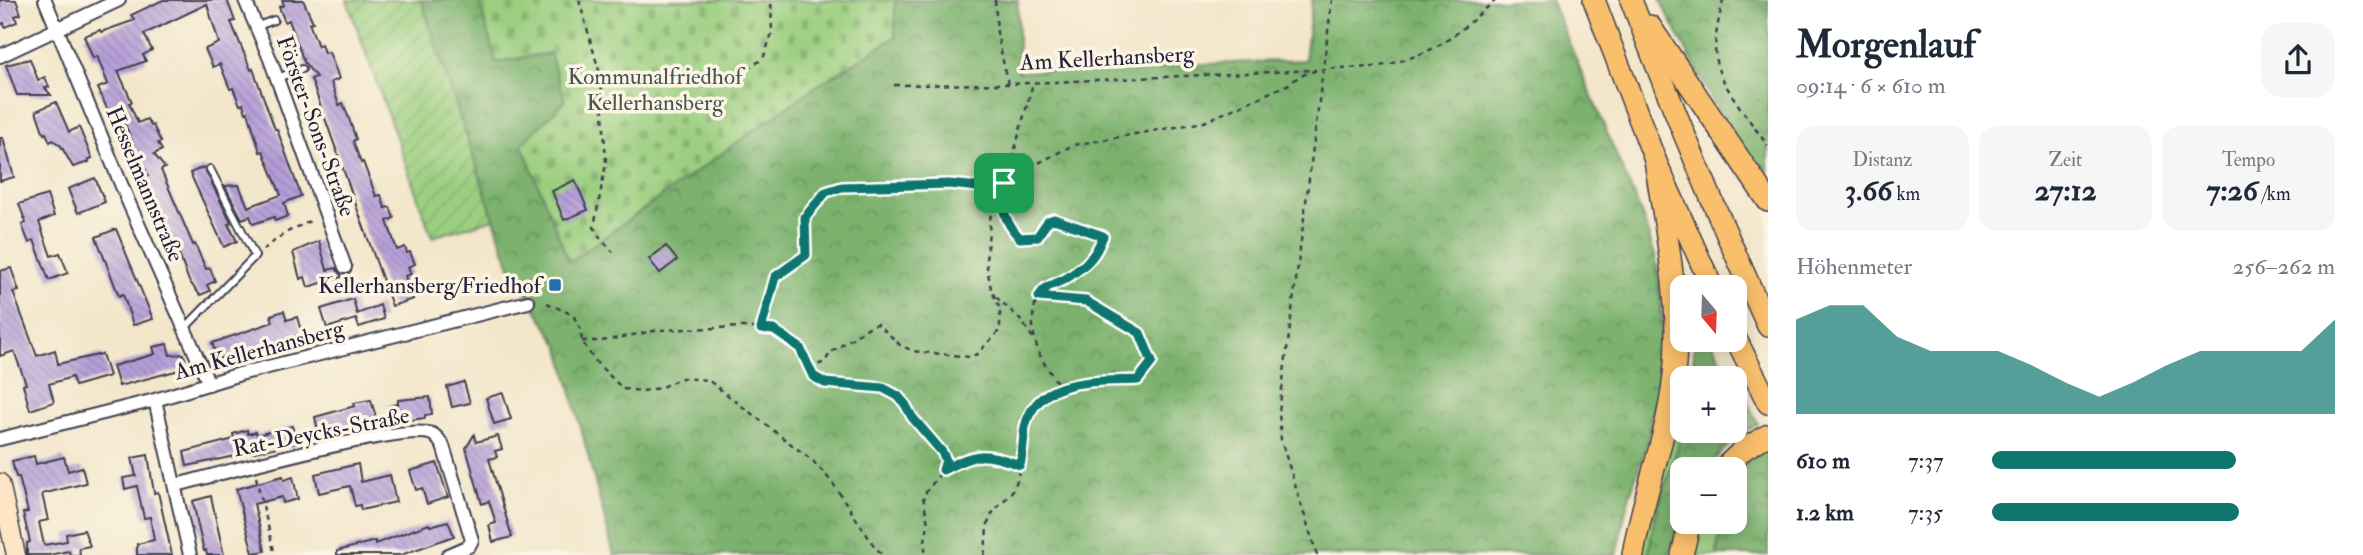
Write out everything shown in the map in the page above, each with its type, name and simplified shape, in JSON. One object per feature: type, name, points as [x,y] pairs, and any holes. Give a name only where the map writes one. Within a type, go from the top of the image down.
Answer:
[{"type":"highway","points":[[1594,0],[1655,160],[1707,275]]},
{"type":"highway","points":[[1632,0],[1768,201]]},
{"type":"highway","points":[[1632,0],[1713,206],[1768,326]]},
{"type":"highway","points":[[1633,555],[1638,521],[1666,430],[1674,382],[1678,332],[1655,160]]},
{"type":"highway","points":[[1742,352],[1768,403]]},
{"type":"highway","points":[[1737,457],[1768,435]]},
{"type":"highway","points":[[1682,555],[1687,534]]},
{"type":"main road","points":[[1,490],[16,555]]},
{"type":"street","name":"Hesselmannstraße","points":[[46,0],[128,201],[209,384]]},
{"type":"street","points":[[0,56],[119,0]]},
{"type":"street","name":"Förster-Sons-Straße","points":[[246,0],[258,26],[345,267]]},
{"type":"street","name":"Am Kellerhansberg","points":[[0,439],[155,400],[240,374],[528,302]]},
{"type":"street","points":[[155,400],[190,555]]},
{"type":"street","name":"Rat-Deycks-Straße","points":[[176,485],[377,437],[432,434],[443,446],[472,540],[469,546],[447,555]]},
{"type":"lane","points":[[258,26],[274,20]]},
{"type":"lane","points":[[277,78],[302,69]]},
{"type":"lane","points":[[185,328],[255,256],[211,169]]},
{"type":"path","points":[[579,0],[601,78],[606,163],[594,227],[613,252]]},
{"type":"path","points":[[601,78],[677,84],[726,82],[763,59],[772,33],[771,0]]},
{"type":"path","points":[[995,0],[997,33],[1008,84]]},
{"type":"path","points":[[1317,555],[1281,440],[1279,412],[1332,0]]},
{"type":"path","name":"Am Kellerhansberg","points":[[894,85],[1008,84],[1376,67],[1422,54],[1450,37],[1496,0]]},
{"type":"path","points":[[1723,0],[1716,36],[1716,63],[1728,88],[1768,146]]},
{"type":"path","points":[[761,329],[775,277],[806,255],[805,217],[826,192],[842,187],[949,184],[979,187],[1005,181],[1073,145],[1203,122],[1289,84],[1298,76],[1322,69]]},
{"type":"path","points":[[1033,83],[1005,181],[1004,215],[1007,222],[1020,238],[1037,237],[1048,221],[1054,219],[1103,236],[1096,256],[1065,279],[1042,290],[1032,320],[1035,341],[1042,360],[1052,371],[1059,387]]},
{"type":"path","points":[[809,368],[825,362],[830,353],[872,325],[878,324],[900,345],[913,351],[970,357],[977,354],[1000,330],[1000,309],[993,294],[986,261],[991,212],[1005,181]]},
{"type":"path","points":[[255,256],[285,233],[325,215]]},
{"type":"path","points":[[993,294],[1019,318],[1035,341]]},
{"type":"path","points":[[984,555],[990,517],[1015,487],[1026,426],[1031,412],[1043,397],[1059,387],[1138,380],[1152,362],[1140,333],[1086,301],[1039,297]]},
{"type":"path","points":[[547,303],[573,315],[580,328],[582,341],[594,360],[623,389],[643,391],[659,388],[682,378],[708,380],[813,461],[832,482],[883,555]]},
{"type":"path","points":[[582,341],[614,339],[659,330],[774,330],[800,348],[813,376],[825,383],[883,388],[898,396],[946,460],[943,470],[923,496],[928,524],[925,555]]},
{"type":"path","points":[[943,470],[967,457],[985,454],[1020,465]]},
{"type":"path","points":[[254,466],[275,555]]},
{"type":"green space","points":[[347,0],[421,0],[494,219],[432,237]]},
{"type":"green space","points":[[421,0],[479,0],[497,62],[550,53],[565,101],[569,262],[815,87],[895,37],[895,0],[1018,0],[1018,72],[1305,60],[1312,0],[1551,0],[1643,218],[1656,259],[1661,301],[1663,360],[1658,394],[1616,555],[614,555],[560,348],[510,267]]},
{"type":"green space","name":"Kommunalfriedhof Kellerhansberg","points":[[479,0],[895,0],[895,37],[815,87],[569,262],[522,144],[565,101],[550,53],[496,62]]},
{"type":"green space","points":[[1660,0],[1768,0],[1768,183],[1720,115]]},
{"type":"green space","points":[[1694,352],[1717,352],[1724,366],[1693,366]]},
{"type":"green space","points":[[1747,402],[1758,424],[1747,431]]},
{"type":"green space","points":[[1670,434],[1670,443],[1679,443],[1675,457],[1670,457],[1670,471],[1655,517],[1648,555],[1640,555]]},
{"type":"green space","points":[[1679,443],[1731,443],[1717,457],[1675,457]]},
{"type":"green space","points":[[1768,448],[1768,555],[1717,555],[1719,534],[1747,534],[1747,462]]},
{"type":"green space","points":[[1670,471],[1670,534],[1676,534],[1670,555],[1648,555],[1655,517]]},
{"type":"green space","points":[[1697,534],[1720,534],[1717,555],[1691,555]]},
{"type":"building","points":[[0,0],[16,0],[21,14],[15,16],[17,22],[5,27],[4,23],[0,25]]},
{"type":"building","points":[[163,0],[227,0],[235,21],[231,22],[251,70],[253,69],[301,196],[284,203],[288,216],[275,221],[274,217],[253,224],[250,216],[242,219],[225,186],[239,185],[248,207],[281,195],[263,151],[260,152],[248,112],[246,113],[243,104],[240,105],[233,88],[230,89],[220,64],[213,67],[205,49],[219,43],[207,4],[144,34],[152,50],[143,55],[146,61],[118,71],[138,123],[147,119],[161,142],[158,143],[162,150],[154,154],[165,168],[161,170],[193,245],[195,244],[206,269],[210,268],[215,281],[207,285],[210,291],[200,295],[189,281],[178,252],[176,253],[168,234],[171,233],[143,178],[148,175],[121,116],[112,120],[98,88],[108,84],[97,56],[93,58],[84,36],[135,20],[131,15]]},
{"type":"building","points":[[282,0],[303,0],[313,22],[309,23],[318,46],[321,44],[324,53],[329,52],[339,79],[331,82],[339,105],[343,103],[348,116],[361,163],[363,162],[376,196],[381,195],[385,208],[390,207],[394,218],[387,221],[397,250],[405,247],[415,264],[408,267],[411,274],[405,276],[413,299],[392,306],[311,79],[316,77],[304,62],[289,20],[285,22],[279,7],[284,5]]},
{"type":"building","points":[[30,59],[38,80],[45,77],[49,87],[45,88],[51,95],[17,95],[6,65]]},
{"type":"building","points":[[56,102],[69,132],[79,127],[92,158],[89,162],[73,167],[61,146],[53,140],[50,142],[46,133],[44,134],[36,111]]},
{"type":"building","points":[[0,138],[3,138],[14,177],[0,181]]},
{"type":"building","points":[[204,167],[237,241],[224,247],[190,173]]},
{"type":"building","points":[[95,178],[105,202],[78,213],[68,189]]},
{"type":"building","points":[[575,180],[588,210],[564,220],[552,191]]},
{"type":"building","points":[[47,195],[54,216],[39,222],[51,256],[60,253],[68,273],[49,280],[34,240],[29,243],[22,225],[26,223],[19,204]]},
{"type":"building","points":[[116,229],[153,319],[133,325],[123,294],[119,296],[96,237]]},
{"type":"building","points":[[319,241],[327,270],[336,268],[342,277],[308,287],[305,277],[300,279],[293,252]]},
{"type":"building","points":[[666,246],[677,260],[660,273],[649,259]]},
{"type":"building","points":[[11,268],[19,291],[13,292],[37,356],[55,350],[58,364],[102,354],[109,376],[75,386],[72,377],[49,384],[54,402],[30,410],[23,385],[26,384],[14,351],[0,356],[0,271]]},
{"type":"building","points":[[353,299],[357,314],[380,305],[384,319],[359,327],[356,319],[327,328],[321,309]]},
{"type":"building","points":[[284,311],[287,320],[297,317],[302,334],[218,359],[212,343],[273,322],[271,315]]},
{"type":"building","points":[[167,344],[170,355],[184,354],[187,368],[119,386],[113,366],[155,354],[153,347]]},
{"type":"building","points":[[464,382],[470,403],[452,407],[447,387]]},
{"type":"building","points":[[503,393],[511,419],[494,424],[486,398]]},
{"type":"building","points":[[430,397],[432,414],[425,415],[425,418],[395,422],[389,406],[398,404],[398,400]]},
{"type":"building","points":[[371,400],[378,424],[367,426],[367,429],[319,435],[315,417]]},
{"type":"building","points":[[292,426],[297,443],[187,466],[184,452],[234,439],[233,434],[247,430],[248,434],[256,432],[257,435]]},
{"type":"building","points":[[474,435],[476,442],[498,436],[502,449],[495,451],[497,457],[489,459],[512,537],[493,542],[489,525],[496,523],[489,501],[482,504],[466,448]]},
{"type":"building","points":[[148,455],[154,493],[158,492],[172,555],[137,555],[137,544],[154,540],[150,517],[144,518],[137,486],[125,489],[123,478],[136,476],[132,458]]},
{"type":"building","points":[[34,456],[36,464],[64,457],[68,471],[82,467],[86,483],[42,494],[48,520],[39,522],[44,545],[67,541],[66,534],[84,530],[90,546],[79,548],[80,555],[70,555],[69,551],[27,555],[27,543],[30,542],[23,513],[28,512],[12,461]]},
{"type":"building","points":[[437,463],[448,497],[427,504],[422,488],[416,490],[410,471]]},
{"type":"building","points":[[358,464],[361,482],[390,475],[396,502],[361,510],[360,505],[355,506],[350,486],[319,493],[315,474]]},
{"type":"building","points":[[283,476],[284,480],[293,477],[298,499],[283,503],[282,497],[254,504],[265,551],[253,553],[236,489]]},
{"type":"building","points":[[211,496],[224,555],[207,555],[198,526],[193,501]]},
{"type":"building","points":[[448,521],[454,536],[401,555],[337,555],[337,551],[375,541],[375,544],[429,524],[430,526]]},
{"type":"place","name":"Kellerhansberg/Friedhof","points":[[555,285]]},
{"type":"route","points":[[1006,180],[1004,215],[1020,238],[1037,237],[1048,221],[1054,219],[1103,236],[1096,256],[1065,279],[1042,290],[1039,297],[1086,301],[1140,333],[1152,362],[1138,380],[1059,387],[1043,397],[1031,412],[1026,426],[1020,465],[985,454],[967,457],[943,470],[946,460],[942,452],[898,396],[883,388],[825,383],[813,376],[800,348],[774,330],[761,329],[775,277],[806,255],[805,217],[826,192],[842,187],[949,184],[979,187],[1004,183],[1006,180]]}]
